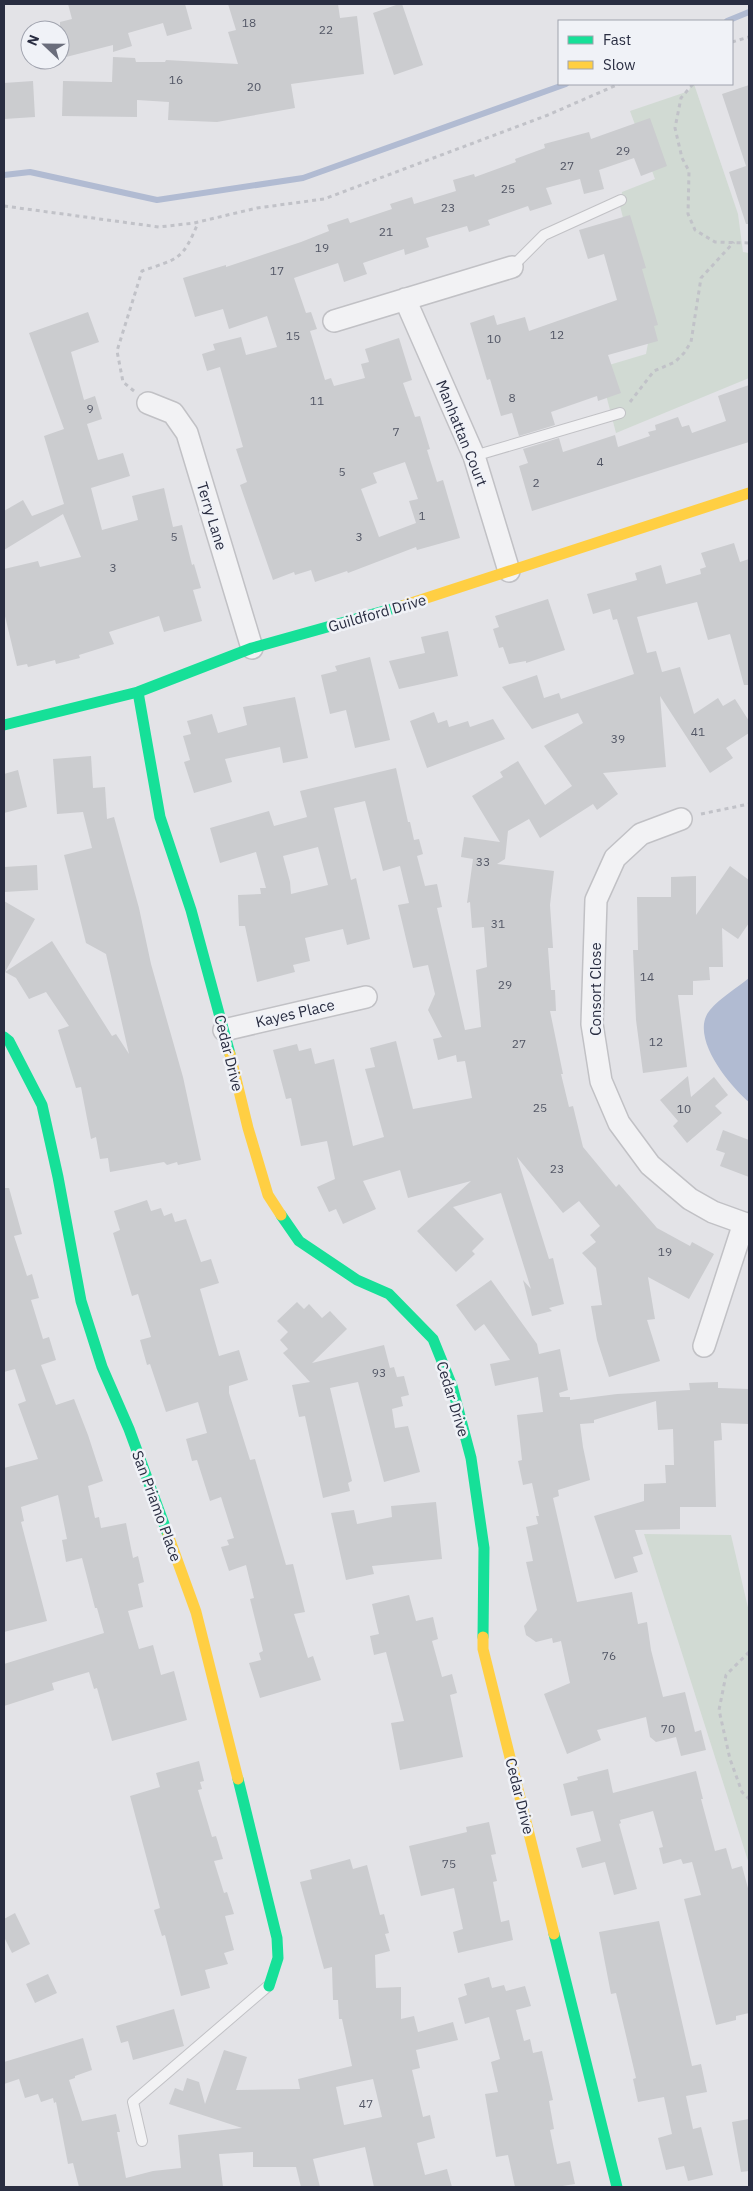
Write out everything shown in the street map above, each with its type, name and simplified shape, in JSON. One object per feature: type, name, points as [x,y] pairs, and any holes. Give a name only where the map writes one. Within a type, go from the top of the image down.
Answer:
[{"type":"street","points":[[334,321],[512,267]]},
{"type":"street","name":"Manhattan Court","points":[[405,299],[474,456],[510,570]]},
{"type":"street","name":"Terry Lane","points":[[148,403],[172,414],[187,433],[252,648]]},
{"type":"street","name":"Guildford Drive","points":[[4,726],[138,692],[252,648],[431,598],[510,570],[749,493]]},
{"type":"street","name":"Cedar Drive","points":[[138,692],[160,818],[191,910],[224,1030],[248,1128],[268,1195],[299,1242],[357,1280],[389,1294],[416,1321],[433,1339],[452,1386],[471,1458],[484,1548],[483,1649],[617,2187]]},
{"type":"street","name":"Consort Close","points":[[681,819],[641,834],[615,858],[596,900],[592,1024],[601,1081],[619,1122],[650,1165],[690,1199],[713,1212],[747,1224],[704,1346]]},
{"type":"street","name":"Kayes Place","points":[[224,1030],[366,997]]},
{"type":"street","name":"San Priamo Place","points":[[4,1037],[9,1041],[42,1105],[58,1177],[81,1301],[102,1368],[129,1429],[196,1612],[278,1938],[278,1958],[269,1986]]},
{"type":"lane","points":[[512,267],[544,235],[621,200]]},
{"type":"lane","points":[[474,456],[620,413]]},
{"type":"lane","points":[[142,2141],[133,2102],[269,1986]]},
{"type":"path","points":[[733,42],[749,38]]},
{"type":"path","points":[[4,206],[159,227],[198,222],[257,208],[324,199],[548,115],[618,85]]},
{"type":"path","points":[[692,85],[681,98],[675,128],[682,158],[689,171],[688,214],[695,230],[715,242],[749,243]]},
{"type":"path","points":[[148,403],[123,382],[117,351],[142,271],[176,259],[187,248],[198,222]]},
{"type":"path","points":[[620,413],[642,390],[654,371],[675,362],[684,353],[691,342],[701,278],[734,242]]},
{"type":"path","points":[[681,819],[749,804]]},
{"type":"path","points":[[749,1652],[726,1675],[719,1710],[730,1759],[742,1792],[749,1799]]},
{"type":"shaded area","points":[[691,85],[694,85],[738,214],[743,252],[749,253],[749,378],[616,433],[599,368],[646,354],[651,327],[620,206],[622,192],[655,179],[630,111],[689,91]]},
{"type":"shaded area","points":[[644,1534],[731,1535],[749,1612],[749,1864]]},
{"type":"water","points":[[749,978],[749,1102],[732,1085],[714,1060],[704,1033],[705,1021],[710,1010]]},
{"type":"building","points":[[68,4],[185,4],[192,29],[167,36],[163,23],[128,33],[132,46],[113,52],[113,45],[70,56],[70,20],[68,20],[72,19]]},
{"type":"building","points":[[228,4],[338,4],[340,18],[357,16],[364,74],[291,84],[295,108],[217,122],[168,120],[169,102],[137,100],[137,117],[62,116],[63,81],[112,82],[113,57],[135,58],[136,62],[165,62],[166,60],[238,64],[228,32],[236,30]]},
{"type":"building","points":[[402,4],[423,65],[394,75],[373,13]]},
{"type":"building","points":[[33,81],[35,117],[4,119],[4,83]]},
{"type":"building","points":[[749,85],[749,224],[746,224],[729,172],[746,166],[722,94]]},
{"type":"building","points":[[650,118],[667,166],[641,176],[634,158],[599,170],[604,189],[584,194],[580,179],[546,188],[552,204],[530,211],[528,206],[488,220],[490,225],[469,232],[467,226],[426,238],[429,247],[405,255],[404,249],[363,263],[367,274],[344,282],[338,263],[294,278],[306,313],[311,312],[317,329],[310,331],[325,380],[331,378],[334,386],[365,378],[361,364],[369,362],[365,349],[399,338],[412,380],[403,383],[415,417],[420,416],[430,449],[427,450],[437,482],[443,480],[460,538],[417,550],[416,547],[348,573],[347,571],[315,582],[311,570],[295,575],[294,572],[273,580],[240,485],[247,482],[236,449],[243,447],[220,367],[207,371],[202,354],[215,350],[213,344],[241,337],[246,355],[277,347],[267,316],[229,329],[223,309],[195,317],[183,278],[226,265],[226,267],[301,242],[329,231],[327,225],[348,218],[350,223],[392,209],[390,204],[412,197],[414,204],[456,191],[453,180],[474,174],[475,177],[516,162],[515,159],[545,148],[544,144],[589,132],[591,139]],"holes":[[[405,462],[418,499],[409,501],[416,523],[379,537],[361,489],[377,483],[373,473]]]},
{"type":"building","points":[[630,215],[646,268],[642,269],[658,325],[654,326],[658,341],[608,355],[621,393],[598,401],[597,396],[551,412],[555,425],[519,436],[512,413],[501,416],[490,379],[487,380],[470,323],[494,315],[497,325],[525,317],[529,331],[617,300],[604,254],[588,259],[579,230]]},
{"type":"building","points":[[88,312],[99,342],[71,352],[84,400],[95,396],[102,419],[87,424],[98,460],[123,453],[130,476],[91,488],[102,530],[138,520],[132,496],[164,488],[173,527],[182,525],[192,565],[194,564],[201,588],[193,590],[202,621],[164,632],[159,616],[109,632],[114,644],[79,655],[80,658],[56,664],[55,660],[28,667],[27,664],[17,666],[4,612],[4,569],[38,561],[40,567],[81,557],[63,514],[4,550],[4,511],[23,500],[32,516],[64,504],[44,436],[64,429],[29,333]]},
{"type":"building","points":[[749,385],[749,442],[532,511],[519,466],[528,463],[523,449],[559,438],[563,452],[615,435],[618,447],[650,436],[648,432],[656,430],[655,425],[678,417],[682,427],[689,425],[692,433],[726,421],[718,396]]},
{"type":"building","points":[[734,543],[740,562],[749,559],[749,685],[744,685],[730,634],[708,640],[697,602],[637,617],[647,653],[656,651],[662,672],[680,667],[694,714],[718,698],[723,706],[735,699],[749,721],[749,733],[726,748],[733,758],[710,773],[660,696],[666,767],[603,773],[618,794],[597,810],[593,804],[540,838],[529,819],[508,831],[505,859],[497,864],[554,871],[550,905],[553,948],[548,948],[551,990],[555,990],[556,1011],[550,1011],[569,1107],[573,1106],[583,1147],[616,1187],[619,1184],[657,1228],[690,1246],[692,1242],[714,1254],[689,1299],[648,1277],[655,1319],[647,1320],[660,1361],[609,1377],[597,1340],[591,1306],[602,1305],[596,1268],[582,1253],[596,1242],[590,1235],[600,1226],[579,1201],[563,1213],[517,1157],[549,1259],[553,1258],[564,1304],[549,1308],[552,1311],[532,1316],[523,1280],[531,1289],[501,1193],[453,1207],[484,1239],[472,1251],[475,1254],[456,1272],[417,1231],[471,1181],[408,1198],[400,1170],[363,1181],[376,1209],[343,1224],[336,1209],[329,1212],[317,1187],[335,1179],[327,1141],[301,1146],[291,1098],[286,1099],[273,1050],[297,1044],[299,1051],[311,1048],[315,1064],[334,1059],[353,1146],[384,1137],[365,1069],[375,1067],[370,1048],[396,1041],[413,1109],[472,1098],[465,1061],[457,1062],[456,1055],[438,1060],[433,1039],[442,1037],[428,1010],[435,994],[428,965],[413,968],[398,905],[409,903],[400,866],[383,871],[365,801],[334,808],[351,880],[356,878],[370,939],[347,945],[343,929],[305,938],[310,961],[293,965],[295,972],[257,982],[245,926],[239,926],[238,895],[261,894],[260,888],[266,888],[256,852],[220,863],[210,828],[269,811],[274,826],[307,817],[300,791],[396,768],[408,822],[410,822],[414,840],[419,839],[423,854],[417,856],[425,886],[437,884],[442,907],[437,908],[465,1030],[481,1027],[476,970],[487,967],[484,927],[472,928],[470,902],[467,903],[473,859],[461,857],[464,837],[500,842],[472,796],[503,777],[500,772],[518,761],[545,805],[572,786],[544,746],[583,723],[578,713],[532,729],[502,687],[537,675],[544,698],[559,693],[561,699],[634,674],[617,619],[613,620],[610,609],[593,614],[587,594],[637,580],[635,573],[661,565],[666,584],[701,574],[700,569],[706,567],[701,553]],"holes":[[[318,847],[328,885],[291,894],[283,856]]]},
{"type":"building","points":[[548,599],[565,650],[526,663],[526,661],[509,664],[503,647],[499,648],[493,629],[499,627],[495,616]]},
{"type":"building","points":[[448,631],[458,676],[399,689],[389,661],[425,653],[421,637]]},
{"type":"building","points":[[370,657],[390,740],[355,748],[346,710],[330,714],[321,675],[337,671],[335,666]]},
{"type":"building","points":[[295,697],[308,758],[283,763],[280,747],[225,759],[232,782],[194,793],[184,762],[190,760],[183,736],[191,734],[187,721],[212,714],[218,733],[247,725],[243,707]]},
{"type":"building","points":[[434,712],[438,723],[447,720],[449,727],[468,721],[470,727],[493,719],[505,739],[427,768],[410,721]]},
{"type":"building","points":[[91,756],[93,788],[105,787],[107,819],[114,817],[139,908],[151,964],[183,1077],[201,1160],[178,1165],[177,1162],[167,1165],[164,1162],[110,1172],[108,1158],[100,1159],[96,1137],[91,1139],[81,1087],[76,1088],[58,1030],[69,1026],[46,992],[29,999],[16,978],[5,972],[52,941],[112,1036],[116,1034],[129,1054],[106,954],[86,943],[64,855],[92,848],[83,812],[57,814],[53,759]]},
{"type":"building","points":[[18,770],[27,807],[4,813],[4,774]]},
{"type":"building","points":[[37,865],[38,890],[4,892],[4,867]]},
{"type":"building","points":[[730,866],[749,880],[749,923],[738,939],[722,928],[723,967],[709,967],[710,980],[693,981],[693,995],[678,995],[687,1067],[643,1073],[636,1020],[633,950],[638,950],[637,897],[671,897],[671,877],[696,876],[696,915]]},
{"type":"building","points":[[4,901],[35,919],[4,974]]},
{"type":"building","points":[[688,1076],[691,1097],[714,1077],[728,1095],[715,1106],[722,1113],[687,1143],[673,1126],[678,1121],[660,1100]]},
{"type":"building","points":[[723,1130],[749,1140],[749,1177],[720,1166],[725,1153],[716,1150]]},
{"type":"building","points":[[4,1188],[9,1188],[22,1234],[14,1236],[27,1276],[32,1274],[39,1298],[31,1300],[43,1339],[49,1337],[56,1360],[41,1365],[56,1405],[74,1399],[88,1435],[103,1481],[88,1486],[95,1518],[99,1517],[101,1528],[126,1523],[133,1558],[138,1556],[144,1582],[138,1584],[143,1607],[128,1611],[139,1649],[153,1645],[161,1675],[174,1671],[187,1720],[112,1741],[97,1688],[94,1689],[89,1672],[52,1683],[54,1690],[4,1706],[4,1664],[104,1633],[97,1608],[95,1608],[82,1558],[66,1562],[62,1540],[67,1539],[58,1495],[21,1507],[24,1521],[21,1522],[47,1621],[4,1632],[4,1468],[38,1459],[18,1404],[26,1401],[15,1369],[4,1372]]},
{"type":"building","points":[[147,1200],[151,1211],[161,1208],[164,1216],[172,1213],[175,1222],[186,1219],[201,1262],[211,1259],[219,1283],[200,1289],[219,1356],[239,1350],[248,1380],[229,1386],[229,1393],[250,1460],[255,1459],[286,1565],[293,1564],[305,1612],[294,1614],[308,1658],[313,1656],[321,1680],[260,1698],[249,1663],[261,1660],[259,1653],[263,1651],[250,1599],[254,1598],[246,1565],[229,1571],[221,1547],[229,1545],[227,1540],[234,1538],[221,1497],[210,1501],[197,1460],[192,1461],[186,1439],[207,1433],[198,1402],[166,1412],[150,1364],[147,1365],[140,1340],[151,1337],[138,1294],[132,1296],[113,1233],[120,1230],[114,1211]]},
{"type":"building","points":[[491,1280],[537,1344],[539,1354],[560,1349],[568,1390],[559,1393],[560,1397],[570,1397],[570,1400],[617,1394],[690,1390],[689,1383],[718,1382],[718,1388],[749,1389],[749,1424],[721,1423],[722,1440],[714,1441],[716,1507],[680,1507],[680,1529],[635,1530],[643,1554],[633,1557],[638,1572],[615,1579],[594,1516],[644,1501],[644,1484],[666,1483],[665,1465],[674,1465],[673,1429],[658,1430],[656,1401],[594,1420],[594,1423],[580,1424],[590,1480],[558,1490],[559,1496],[553,1498],[577,1602],[632,1592],[638,1624],[647,1622],[651,1650],[663,1697],[685,1692],[695,1732],[701,1730],[706,1750],[681,1756],[676,1737],[656,1742],[650,1737],[646,1717],[597,1730],[601,1740],[567,1754],[544,1694],[570,1683],[561,1641],[553,1643],[552,1638],[536,1642],[526,1635],[524,1626],[537,1610],[526,1562],[533,1561],[526,1527],[538,1524],[536,1516],[539,1516],[532,1483],[523,1485],[518,1461],[522,1460],[517,1415],[543,1412],[538,1377],[495,1386],[490,1364],[510,1360],[484,1324],[475,1331],[456,1305]]},
{"type":"building","points":[[297,1302],[304,1309],[309,1304],[322,1318],[330,1311],[347,1329],[312,1363],[384,1345],[390,1368],[394,1367],[397,1377],[404,1376],[409,1395],[401,1397],[403,1406],[392,1409],[395,1428],[408,1426],[420,1472],[384,1482],[358,1382],[330,1388],[352,1481],[348,1483],[350,1491],[323,1498],[305,1416],[299,1417],[292,1385],[310,1382],[283,1353],[288,1349],[280,1340],[288,1332],[277,1321]]},
{"type":"building","points":[[436,1502],[442,1559],[372,1566],[374,1574],[346,1580],[331,1513],[354,1510],[357,1524],[392,1517],[391,1506]]},
{"type":"building","points":[[409,1595],[416,1621],[433,1617],[438,1639],[432,1641],[442,1677],[452,1674],[457,1693],[450,1695],[463,1757],[400,1770],[391,1723],[404,1721],[386,1652],[374,1655],[370,1636],[379,1634],[372,1604]]},
{"type":"building","points":[[199,1761],[204,1781],[200,1782],[202,1789],[198,1790],[212,1837],[216,1836],[223,1859],[214,1861],[224,1893],[227,1892],[234,1914],[225,1916],[234,1950],[224,1953],[228,1964],[205,1970],[210,1988],[181,1996],[165,1935],[162,1936],[154,1910],[160,1908],[130,1796],[160,1787],[156,1773]]},
{"type":"building","points":[[608,1769],[613,1793],[696,1771],[703,1799],[701,1799],[715,1851],[726,1848],[732,1869],[742,1866],[749,1892],[749,2013],[736,2016],[736,2020],[716,2025],[684,1899],[701,1895],[692,1862],[683,1864],[681,1859],[663,1864],[659,1848],[663,1847],[653,1811],[620,1820],[621,1823],[619,1824],[637,1889],[614,1895],[605,1862],[582,1868],[576,1848],[601,1841],[593,1811],[571,1816],[563,1784],[578,1780],[577,1777]]},
{"type":"building","points":[[489,1822],[496,1854],[491,1855],[497,1881],[493,1882],[501,1922],[509,1920],[513,1940],[458,1953],[453,1932],[463,1929],[454,1888],[421,1896],[409,1846],[467,1832],[466,1827]]},
{"type":"building","points":[[350,1859],[353,1869],[367,1865],[380,1915],[384,1914],[389,1933],[385,1934],[390,1951],[375,1955],[376,1988],[401,1987],[401,2019],[414,2016],[418,2032],[453,2022],[458,2040],[416,2050],[420,2068],[412,2070],[423,2117],[430,2115],[435,2138],[417,2143],[425,2175],[447,2169],[452,2187],[374,2187],[365,2147],[313,2159],[320,2187],[301,2187],[296,2167],[253,2167],[253,2152],[219,2154],[223,2187],[79,2187],[73,2163],[68,2164],[56,2102],[54,2103],[53,2098],[41,2102],[38,2094],[25,2098],[19,2079],[4,2084],[4,2062],[83,2038],[92,2070],[69,2080],[82,2121],[116,2114],[120,2132],[117,2132],[126,2178],[153,2171],[181,2168],[178,2135],[242,2128],[169,2104],[175,2088],[183,2091],[187,2078],[199,2082],[205,2104],[224,2050],[247,2057],[236,2090],[300,2089],[298,2079],[352,2066],[342,2019],[339,2019],[338,2000],[333,2000],[332,1967],[324,1969],[300,1882],[312,1879],[310,1870]],"holes":[[[373,2079],[382,2117],[344,2125],[336,2087]]]},
{"type":"building","points":[[15,1913],[30,1944],[12,1953],[4,1937],[4,1919]]},
{"type":"building","points":[[659,1921],[692,2066],[701,2064],[707,2092],[686,2096],[693,2129],[701,2127],[713,2175],[688,2181],[684,2166],[666,2170],[658,2138],[672,2134],[664,2097],[638,2102],[633,2079],[636,2078],[616,1993],[611,1994],[599,1932]]},
{"type":"building","points":[[48,1974],[57,1993],[35,2003],[26,1984]]},
{"type":"building","points":[[489,1977],[492,1988],[504,1985],[506,1991],[525,1986],[531,2006],[516,2010],[524,2041],[530,2039],[533,2053],[542,2051],[553,2100],[549,2101],[554,2129],[550,2130],[557,2164],[570,2161],[575,2184],[556,2187],[515,2187],[508,2155],[496,2157],[485,2094],[498,2092],[491,2062],[500,2059],[489,2017],[465,2024],[458,1998],[467,1995],[464,1984]]},
{"type":"building","points":[[174,2009],[184,2046],[133,2060],[128,2041],[121,2043],[116,2026]]},
{"type":"building","points":[[749,2119],[749,2171],[741,2172],[732,2122]]},
{"type":"waterway","points":[[729,20],[749,12]]},
{"type":"waterway","points":[[4,175],[30,172],[157,200],[303,178],[563,85]]},
{"type":"traffic: fast","points":[[4,725],[138,692],[252,648],[402,606]]},
{"type":"traffic: fast","points":[[138,692],[160,817],[191,910],[230,1054]]},
{"type":"traffic: fast","points":[[4,1037],[9,1041],[42,1105],[58,1177],[81,1301],[102,1367],[129,1429],[168,1535]]},
{"type":"traffic: fast","points":[[281,1215],[299,1241],[357,1280],[389,1294],[433,1339],[452,1386],[471,1458],[484,1548],[483,1637]]},
{"type":"traffic: fast","points":[[238,1779],[277,1938],[278,1958],[269,1986]]},
{"type":"traffic: fast","points":[[554,1934],[617,2187]]},
{"type":"traffic: slow","points":[[402,606],[749,493]]},
{"type":"traffic: slow","points":[[230,1054],[248,1128],[268,1195],[281,1215]]},
{"type":"traffic: slow","points":[[168,1535],[196,1612],[238,1779]]},
{"type":"traffic: slow","points":[[483,1637],[483,1649],[554,1934]]}]
